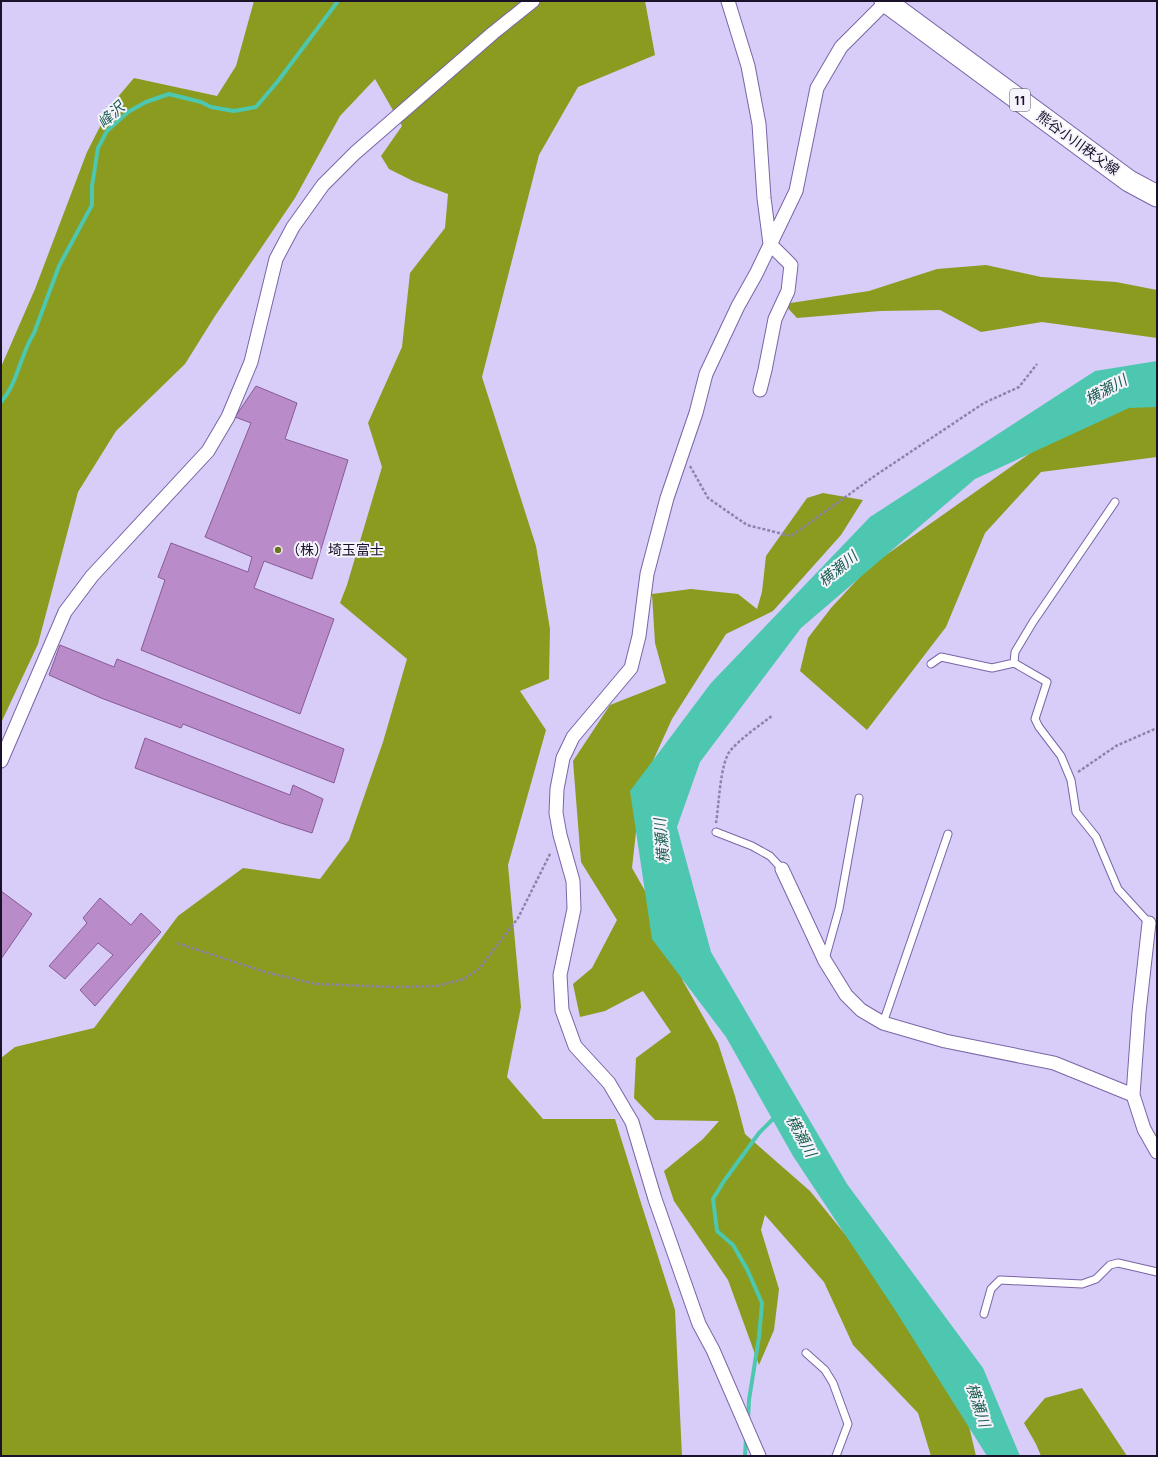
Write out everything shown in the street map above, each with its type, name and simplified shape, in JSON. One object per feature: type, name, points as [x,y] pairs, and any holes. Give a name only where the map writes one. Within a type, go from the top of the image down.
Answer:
[{"type":"main road","name":"熊谷小川秩父線","points":[[886,1],[1129,181],[1157,196]]},
{"type":"street","points":[[1,761],[65,612],[92,576],[208,451],[228,417],[251,362],[276,259],[292,227],[323,185],[355,153],[493,33],[533,1]]},
{"type":"street","points":[[728,1],[748,66],[759,124],[764,198],[770,244],[791,265],[788,291],[775,319],[760,390]]},
{"type":"street","points":[[759,1456],[713,1350],[699,1324],[655,1198],[632,1122],[609,1083],[575,1046],[562,1010],[560,975],[574,909],[573,881],[560,835],[556,813],[557,789],[563,758],[573,737],[631,668],[639,636],[647,574],[667,498],[696,413],[706,374],[738,306],[796,191],[816,88],[841,48],[886,1]]},
{"type":"street","points":[[782,869],[825,961],[846,995],[860,1010],[883,1022],[945,1041],[1054,1063],[1133,1095]]},
{"type":"street","points":[[1153,926],[1139,1012],[1133,1095],[1144,1129],[1157,1152]]},
{"type":"lane","points":[[1014,663],[1016,652],[1033,622],[1115,502]]},
{"type":"lane","points":[[931,664],[941,657],[992,668],[1014,663],[1047,682],[1035,719],[1039,727],[1061,756],[1071,780],[1076,812],[1096,837],[1118,889],[1153,926]]},
{"type":"lane","points":[[825,961],[839,909],[859,798]]},
{"type":"lane","points":[[716,832],[752,846],[770,856],[782,869]]},
{"type":"lane","points":[[883,1022],[948,834]]},
{"type":"lane","points":[[984,1314],[991,1289],[1000,1280],[1082,1284],[1096,1279],[1110,1265],[1118,1263],[1157,1272]]},
{"type":"lane","points":[[806,1353],[825,1370],[833,1383],[848,1424],[836,1456]]},
{"type":"path","points":[[683,454],[708,498],[747,525],[791,536],[876,475],[984,403],[1020,387],[1037,364]]},
{"type":"path","points":[[716,832],[723,770],[730,752],[745,737],[773,715]]},
{"type":"path","points":[[1071,780],[1078,772],[1116,746],[1156,729]]},
{"type":"path","points":[[177,943],[265,972],[316,984],[395,987],[437,986],[464,979],[479,969],[518,918],[560,835]]},
{"type":"shaded area","points":[[254,1],[645,1],[655,55],[578,87],[539,155],[482,377],[536,546],[550,629],[549,679],[520,691],[546,730],[508,865],[521,1007],[507,1077],[543,1119],[615,1119],[675,1310],[682,1456],[1,1456],[1,1058],[15,1047],[94,1028],[178,916],[243,868],[320,879],[349,840],[383,742],[407,659],[340,603],[347,585],[382,467],[368,423],[402,347],[410,273],[445,228],[448,194],[413,181],[389,169],[381,156],[402,126],[375,79],[340,116],[295,198],[215,316],[185,364],[116,431],[78,492],[38,644],[1,723],[1,367],[35,289],[87,152],[111,105],[134,78],[217,96],[236,66]]},
{"type":"shaded area","points":[[986,265],[1041,277],[1116,282],[1157,290],[1157,338],[1042,322],[981,332],[940,310],[880,311],[797,318],[784,304],[869,291],[937,269]]},
{"type":"shaded area","points":[[1157,395],[1157,457],[1041,472],[985,533],[946,627],[867,730],[800,671],[808,638],[831,608],[869,567],[1063,430]]},
{"type":"shaded area","points":[[823,493],[863,500],[841,535],[773,611],[726,634],[672,719],[641,787],[632,868],[661,919],[683,981],[718,1043],[735,1096],[745,1134],[810,1191],[904,1307],[958,1379],[976,1456],[931,1456],[918,1413],[853,1345],[824,1282],[765,1215],[761,1230],[779,1289],[774,1330],[759,1365],[728,1280],[674,1201],[664,1171],[703,1139],[719,1121],[655,1120],[634,1098],[636,1058],[671,1032],[643,991],[605,1011],[580,1017],[573,984],[592,968],[617,920],[581,862],[573,761],[610,705],[666,683],[655,643],[652,594],[691,589],[738,594],[757,609],[762,592],[766,556],[807,498]]},
{"type":"shaded area","points":[[1082,1388],[1127,1456],[1041,1456],[1024,1423],[1045,1398]]},
{"type":"water","name":"横瀬川","points":[[1157,361],[1157,407],[1129,408],[975,479],[801,628],[700,762],[677,827],[711,952],[847,1184],[983,1368],[1020,1456],[987,1456],[895,1310],[793,1156],[726,1037],[652,939],[630,791],[711,683],[870,517],[1095,371]]},
{"type":"building","name":"（株）埼玉富士","points":[[256,386],[297,403],[285,439],[348,460],[312,579],[264,561],[254,588],[334,619],[300,714],[141,650],[165,580],[158,577],[171,543],[248,572],[252,557],[205,537],[251,423],[235,417]]},
{"type":"building","points":[[60,645],[114,667],[117,659],[344,749],[334,783],[183,724],[181,728],[101,698],[49,675]]},
{"type":"building","points":[[145,738],[290,795],[293,785],[323,799],[312,833],[281,823],[135,768]]},
{"type":"building","points":[[1,891],[32,914],[1,959]]},
{"type":"building","points":[[100,898],[131,925],[141,913],[161,932],[95,1006],[80,990],[113,955],[98,943],[65,979],[49,966],[87,923],[83,918]]},
{"type":"waterway","name":"峰沢","points":[[1,402],[15,378],[25,350],[34,333],[59,266],[92,205],[92,186],[98,148],[107,131],[128,112],[146,102],[169,94],[201,102],[211,107],[234,111],[256,107],[278,81],[338,1]]},
{"type":"waterway","points":[[748,1420],[749,1400],[759,1337],[762,1303],[747,1269],[733,1245],[717,1231],[713,1199],[724,1181],[759,1133],[775,1117]]},
{"type":"waterway","points":[[745,1456],[746,1438]]},
{"type":"place","name":"（株）埼玉富士","points":[[278,550]]}]
